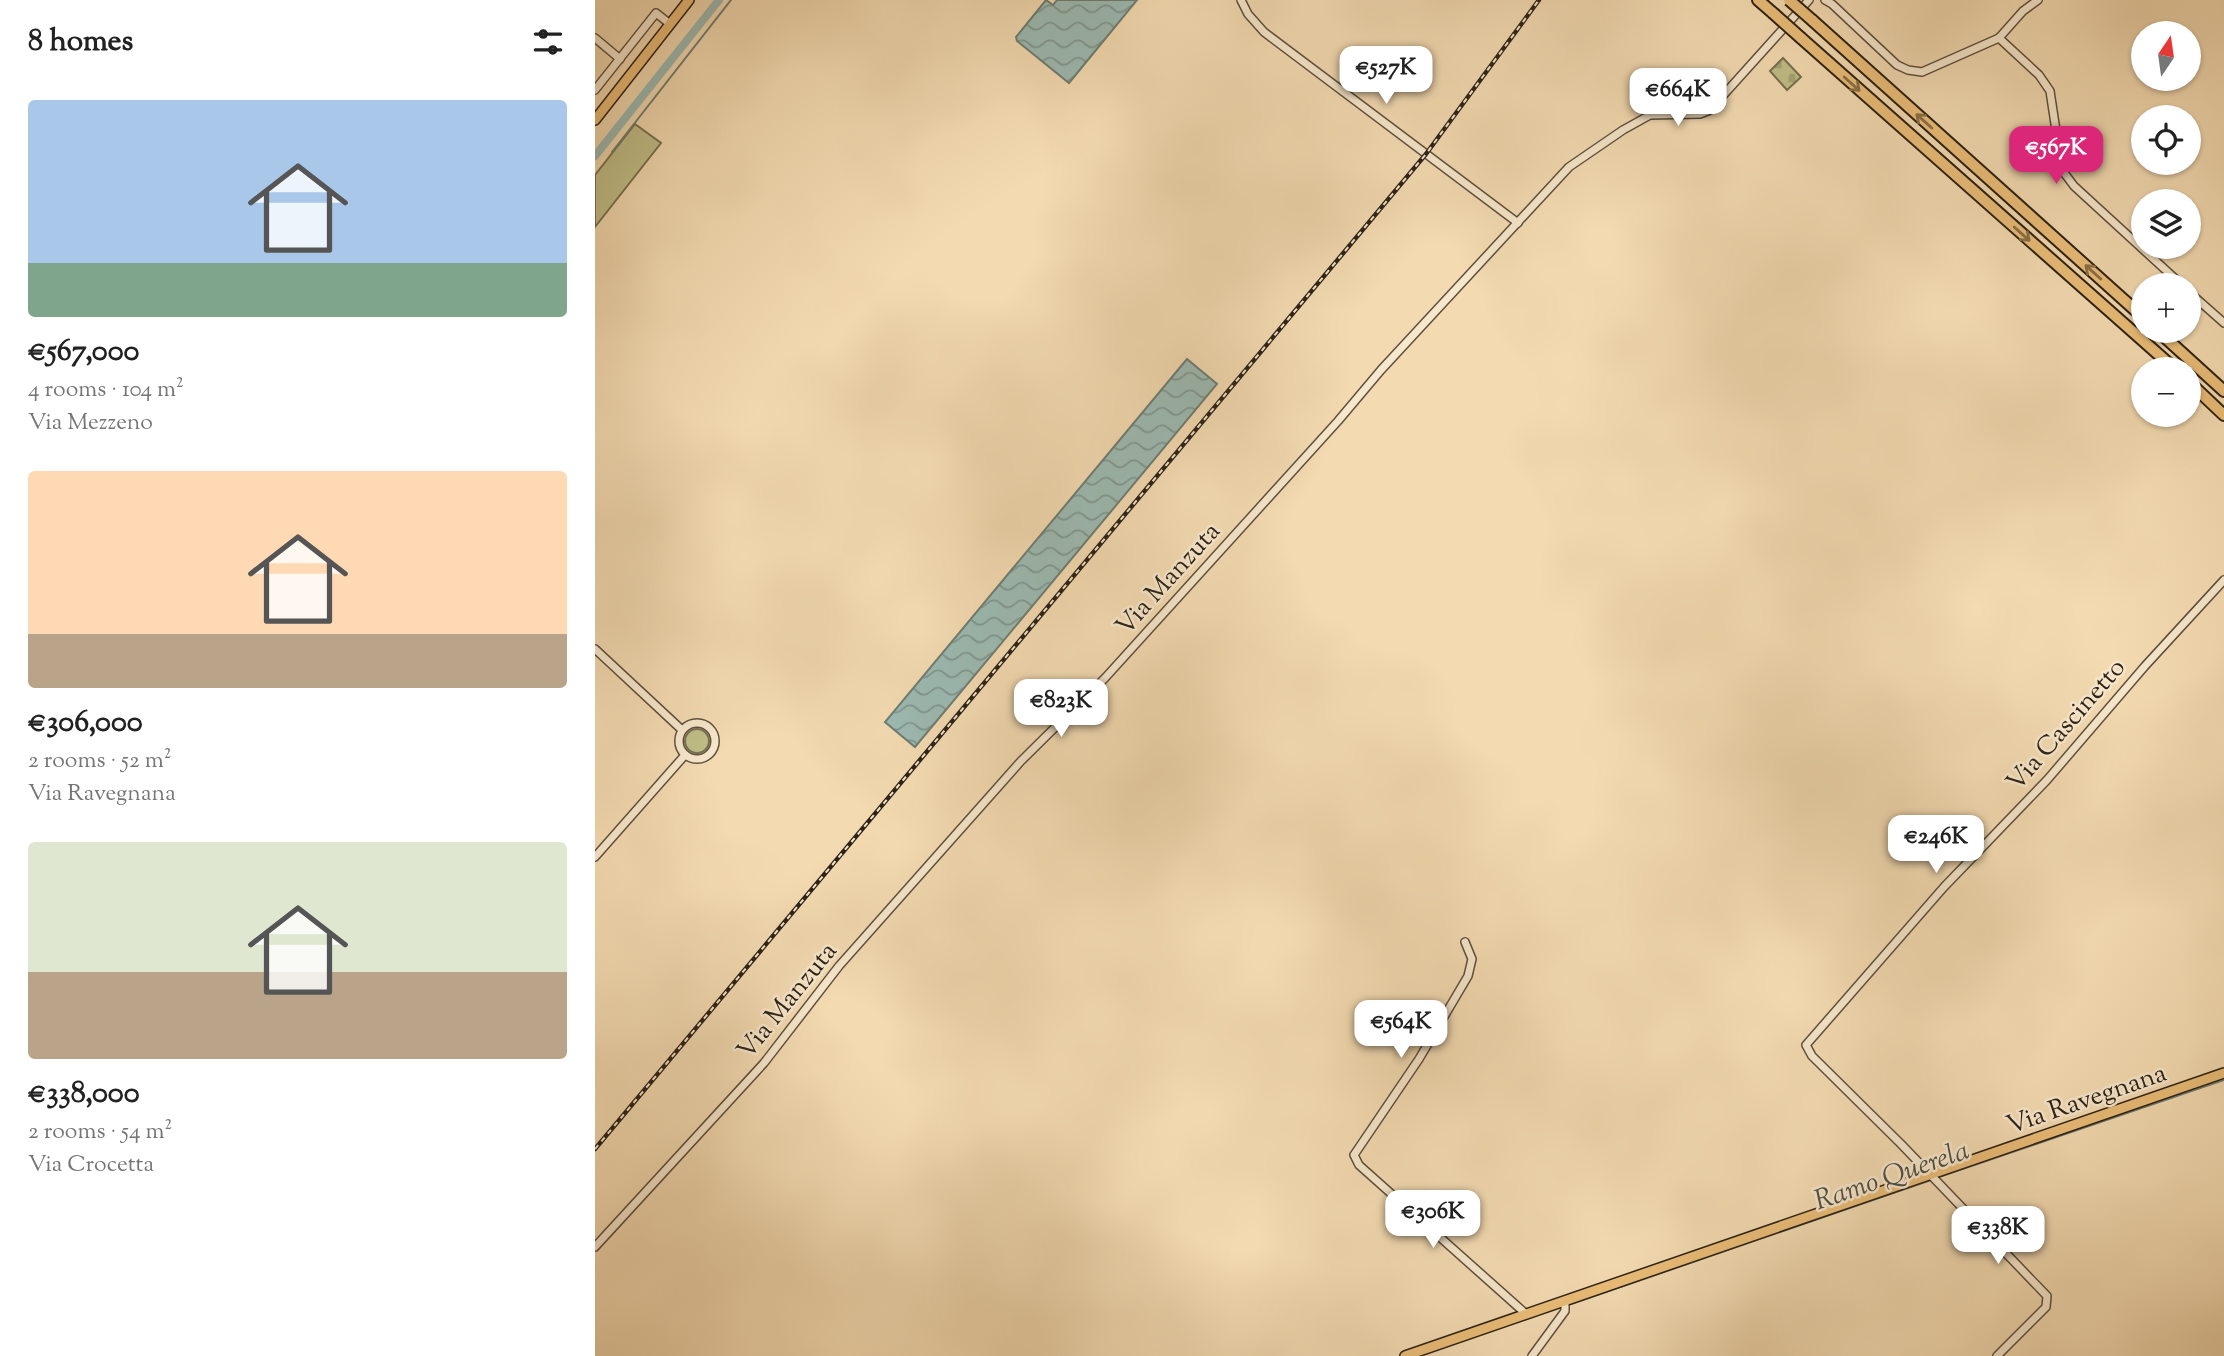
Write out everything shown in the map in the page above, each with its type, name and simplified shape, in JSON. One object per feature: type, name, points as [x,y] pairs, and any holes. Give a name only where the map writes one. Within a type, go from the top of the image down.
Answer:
[{"type":"highway","points":[[1758,0],[2161,357]]},
{"type":"highway","points":[[1789,0],[2131,306]]},
{"type":"highway","points":[[2171,343],[2224,391]]},
{"type":"highway","points":[[2201,393],[2224,415]]},
{"type":"main road","points":[[595,120],[687,0]]},
{"type":"main road","name":"Via Ravegnana","points":[[1405,1356],[2224,1073]]},
{"type":"street","points":[[1241,0],[1248,14],[1263,32],[1518,223]]},
{"type":"street","name":"Via Manzuta","points":[[595,1247],[764,1063],[839,965],[1012,771],[1057,723],[1105,678],[1381,370],[1569,167],[1650,115],[1700,114],[1710,110],[1809,0]]},
{"type":"street","points":[[1825,0],[1897,65],[1908,71],[1922,72],[1999,38],[2023,11],[2038,0]]},
{"type":"street","points":[[595,90],[656,13],[669,23]]},
{"type":"street","points":[[595,38],[620,59]]},
{"type":"street","points":[[1999,38],[2039,75],[2050,91],[2061,170],[2074,186],[2169,273]]},
{"type":"street","points":[[2201,303],[2224,323]]},
{"type":"street","name":"Via Cascinetto","points":[[1929,1175],[1812,1056],[1806,1045],[1944,887],[2047,780],[2145,666],[2224,580]]},
{"type":"street","points":[[595,649],[682,730]]},
{"type":"street","points":[[698,723],[709,728],[715,738],[713,750],[705,758],[695,759],[685,755],[679,746],[682,730],[698,723]]},
{"type":"street","points":[[595,857],[685,755]]},
{"type":"street","points":[[1465,942],[1472,959],[1468,976],[1419,1059],[1354,1155],[1359,1165],[1526,1314]]},
{"type":"street","points":[[1929,1175],[2046,1296],[2046,1307],[1997,1356]]},
{"type":"street","points":[[1532,1356],[1565,1311],[1565,1301]]},
{"type":"green space","points":[[1783,58],[1801,77],[1787,90],[1770,71]]},
{"type":"green space","points":[[635,124],[661,143],[595,227],[595,175]]},
{"type":"green space","points":[[697,729],[708,736],[709,741],[702,752],[697,753],[686,746],[685,741],[692,730]]},
{"type":"water","points":[[1046,0],[1053,5],[1057,0],[1137,0],[1069,83],[1017,41],[1016,37]]},
{"type":"water","points":[[1187,359],[1217,384],[915,747],[885,722]]},
{"type":"waterway","points":[[595,156],[719,0]]},
{"type":"waterway","points":[[612,152],[731,0]]},
{"type":"waterway","name":"Ramo Querela","points":[[1936,1178],[2224,1080]]},
{"type":"waterway","name":"Ramo Querela","points":[[1571,1304],[1931,1180]]},
{"type":"railway","points":[[595,1149],[1426,154],[1539,0]]}]
